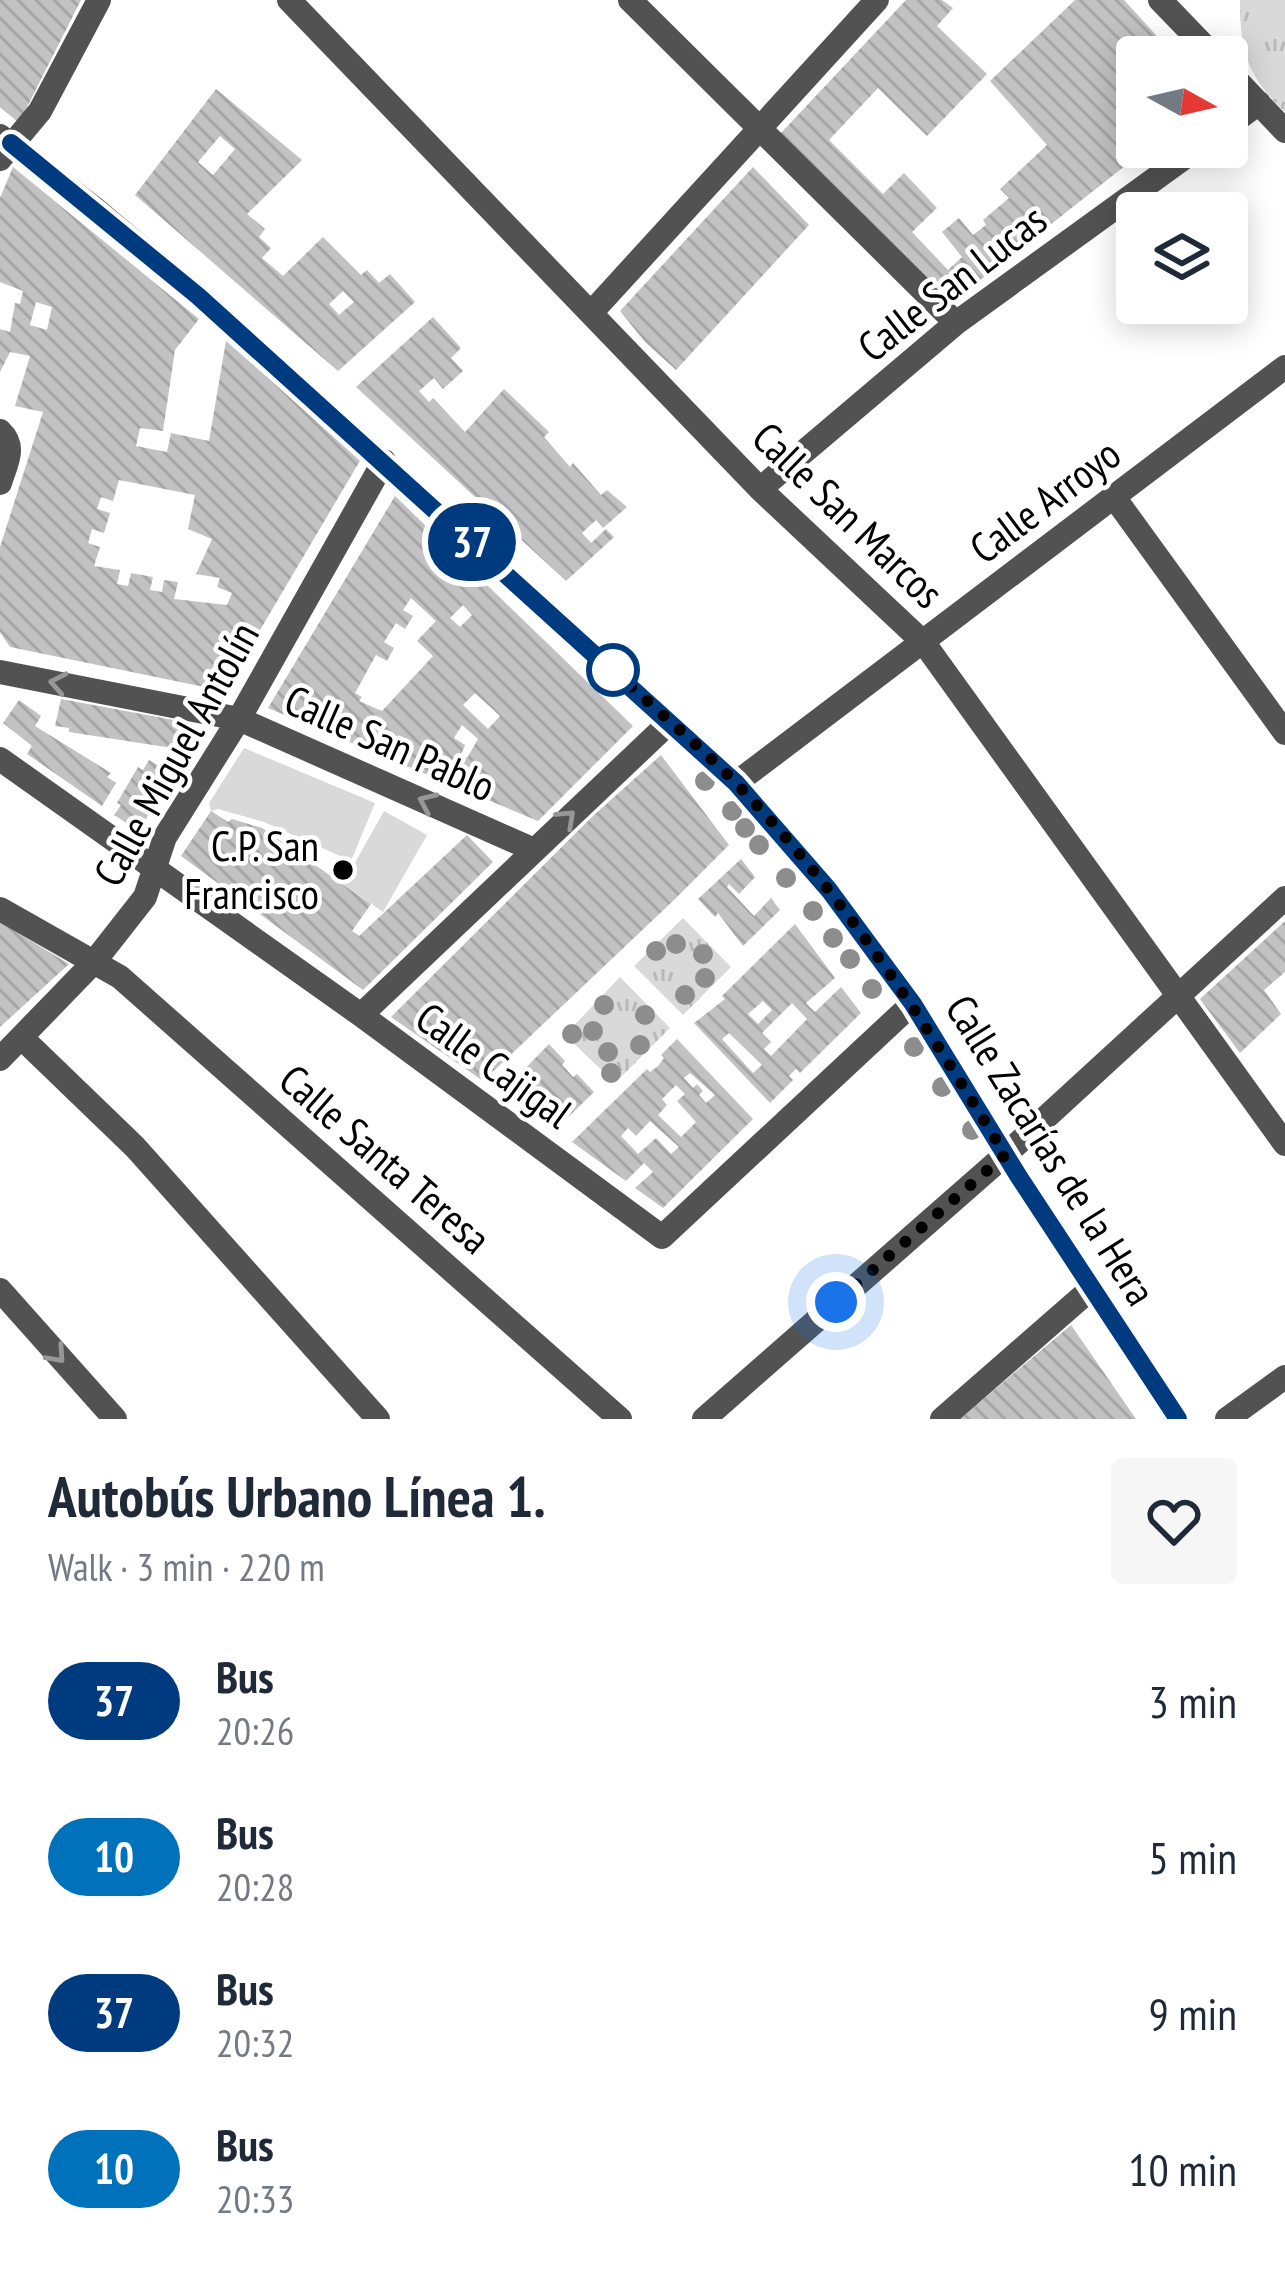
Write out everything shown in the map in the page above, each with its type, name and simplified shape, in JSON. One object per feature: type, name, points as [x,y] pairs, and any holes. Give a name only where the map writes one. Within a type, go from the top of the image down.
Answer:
[{"type":"street","points":[[4,146],[40,111],[99,0]]},
{"type":"street","name":"Calle San Marcos","points":[[289,0],[760,489],[925,643],[1285,1144]]},
{"type":"street","points":[[630,0],[956,322]]},
{"type":"street","points":[[591,314],[878,0]]},
{"type":"street","points":[[1160,0],[1195,36]]},
{"type":"street","points":[[1248,92],[1285,131]]},
{"type":"street","points":[[1248,112],[1259,104]]},
{"type":"street","name":"Calle Zacarías de la Hera","points":[[4,146],[198,296],[736,783],[829,890],[913,1004],[1005,1155],[1178,1419]]},
{"type":"street","name":"Calle San Lucas","points":[[760,489],[956,322],[1170,168]]},
{"type":"street","name":"Calle Arroyo","points":[[736,783],[1285,368]]},
{"type":"street","points":[[0,431],[9,440],[10,450],[0,483]]},
{"type":"street","name":"Calle Miguel Antolín","points":[[0,1059],[94,962],[145,897],[165,837],[239,719],[385,461]]},
{"type":"street","points":[[1114,497],[1285,733]]},
{"type":"street","name":"Calle San Pablo","points":[[0,672],[239,719],[534,850]]},
{"type":"street","points":[[361,1015],[670,722]]},
{"type":"street","name":"Calle Cajigal","points":[[0,759],[361,1015],[662,1237],[913,1004]]},
{"type":"street","points":[[704,1419],[1005,1155],[1285,898]]},
{"type":"street","name":"Calle Santa Teresa","points":[[0,909],[120,977],[620,1419]]},
{"type":"street","points":[[23,1039],[135,1147],[378,1419]]},
{"type":"street","points":[[942,1419],[1092,1288]]},
{"type":"street","points":[[0,1290],[115,1419]]},
{"type":"street","points":[[1227,1419],[1285,1377]]},
{"type":"green space","points":[[1240,0],[1285,0],[1285,112],[1254,74],[1248,62],[1248,36],[1242,34]]},
{"type":"green space","points":[[244,748],[375,803],[351,861],[264,822],[211,811],[209,803]]},
{"type":"green space","points":[[384,811],[427,835],[383,912],[343,884]]},
{"type":"green space","points":[[683,918],[731,967],[683,1015],[634,966]]},
{"type":"green space","points":[[620,977],[670,1028],[615,1083],[565,1035]]},
{"type":"building","points":[[0,0],[81,0],[19,123],[0,107]]},
{"type":"building","points":[[906,0],[942,0],[953,8],[937,26],[987,74],[927,136],[878,88],[829,140],[883,194],[904,173],[937,208],[912,232],[948,270],[962,257],[942,232],[959,218],[973,235],[986,225],[983,220],[1009,198],[1000,189],[1047,145],[990,81],[1075,0],[1124,0],[1157,36],[1116,36],[1116,168],[1122,168],[951,303],[780,134]]},
{"type":"building","points":[[216,89],[302,160],[247,214],[265,229],[259,237],[271,248],[262,258],[283,276],[323,237],[361,275],[367,270],[379,283],[390,274],[415,302],[338,371],[135,195]],"holes":[[[220,136],[235,149],[213,175],[198,162]],[[343,291],[354,302],[339,315],[329,304]]]},
{"type":"building","points":[[13,167],[199,319],[175,350],[163,431],[140,428],[136,446],[167,452],[171,433],[209,441],[226,341],[361,459],[224,691],[10,647],[0,632],[0,547],[43,412],[15,406],[30,356],[10,352],[0,372],[0,329],[10,332],[15,303],[20,304],[23,291],[0,282],[0,198]],"holes":[[[36,302],[52,307],[47,330],[30,325]],[[119,480],[195,495],[188,529],[212,539],[196,574],[220,578],[217,587],[232,593],[227,605],[174,599],[178,582],[164,580],[162,592],[150,590],[153,577],[131,573],[128,586],[117,584],[120,570],[94,566],[100,547],[88,543],[92,529],[104,533],[110,513],[97,509],[101,497],[113,501]]]},
{"type":"building","points":[[753,167],[809,225],[676,370],[620,311]]},
{"type":"building","points":[[433,317],[461,348],[451,358],[463,371],[443,389],[434,378],[419,391],[429,402],[433,398],[465,432],[504,389],[549,432],[544,437],[570,467],[573,463],[601,495],[607,490],[627,507],[603,528],[596,520],[582,533],[591,543],[606,529],[614,537],[566,581],[356,387]]},
{"type":"building","points":[[395,496],[633,726],[538,821],[268,708]],"holes":[[[411,598],[436,621],[417,641],[433,656],[382,711],[359,701],[362,697],[355,693],[376,655],[387,661],[394,648],[384,642],[396,623],[405,629],[413,616],[403,610]],[[463,605],[472,615],[460,627],[450,618]],[[475,693],[500,716],[488,729],[463,705]],[[462,725],[478,739],[467,758],[461,755],[465,745],[454,738]]]},
{"type":"building","points":[[61,699],[190,723],[185,750],[69,732],[69,728],[55,726]]},
{"type":"building","points":[[19,700],[41,716],[35,726],[111,773],[107,777],[116,783],[102,806],[27,754],[32,746],[3,723]]},
{"type":"building","points":[[661,755],[729,845],[674,900],[483,1081],[391,1017],[594,815]]},
{"type":"building","points":[[149,760],[172,774],[139,831],[114,815],[138,767],[143,770]]},
{"type":"building","points":[[211,811],[228,822],[232,819],[262,828],[371,904],[352,931],[359,936],[467,835],[493,862],[363,990],[181,856]]},
{"type":"building","points":[[741,859],[755,877],[739,894],[727,887],[754,916],[771,898],[780,910],[743,946],[718,913],[715,917],[698,899]]},
{"type":"building","points":[[1285,921],[1285,972],[1264,990],[1281,1014],[1240,1053],[1200,999]]},
{"type":"building","points":[[0,922],[69,964],[0,1027]]},
{"type":"building","points":[[795,924],[835,978],[806,1003],[815,1012],[841,987],[861,1013],[800,1073],[796,1069],[789,1076],[793,1080],[770,1103],[694,1023],[725,999],[722,996]],"holes":[[[763,1001],[772,1010],[758,1024],[748,1014]],[[792,1003],[807,1019],[771,1056],[764,1049],[771,1042],[762,1033]],[[729,1033],[762,1065],[753,1073],[722,1039]]]},
{"type":"building","points":[[677,1039],[753,1119],[663,1208],[635,1188],[653,1172],[644,1163],[626,1181],[572,1142],[647,1069],[650,1072],[658,1066],[664,1058],[661,1055]],"holes":[[[690,1073],[715,1095],[706,1103],[697,1084],[693,1088],[684,1078]],[[676,1085],[685,1094],[677,1101],[696,1122],[681,1137],[658,1115],[667,1105],[662,1099]],[[650,1121],[679,1147],[671,1154],[656,1138],[638,1154],[621,1136],[628,1128],[636,1136]]]},
{"type":"building","points":[[549,1044],[573,1077],[577,1074],[594,1092],[555,1130],[546,1123],[562,1105],[547,1090],[543,1094],[529,1081],[522,1087],[514,1080]]},
{"type":"building","points":[[1071,1325],[1136,1419],[960,1419],[994,1390]]},
{"type":"bus line","name":"37","points":[[11,143],[198,296],[385,461],[736,783],[829,890],[913,1004],[1019,1177],[1178,1419]]},
{"type":"place","name":"C.P. San Francisco","points":[[343,870]]},
{"type":"route","points":[[613,670],[606,664],[736,783],[829,890],[913,1004],[1005,1155],[836,1302]]}]
